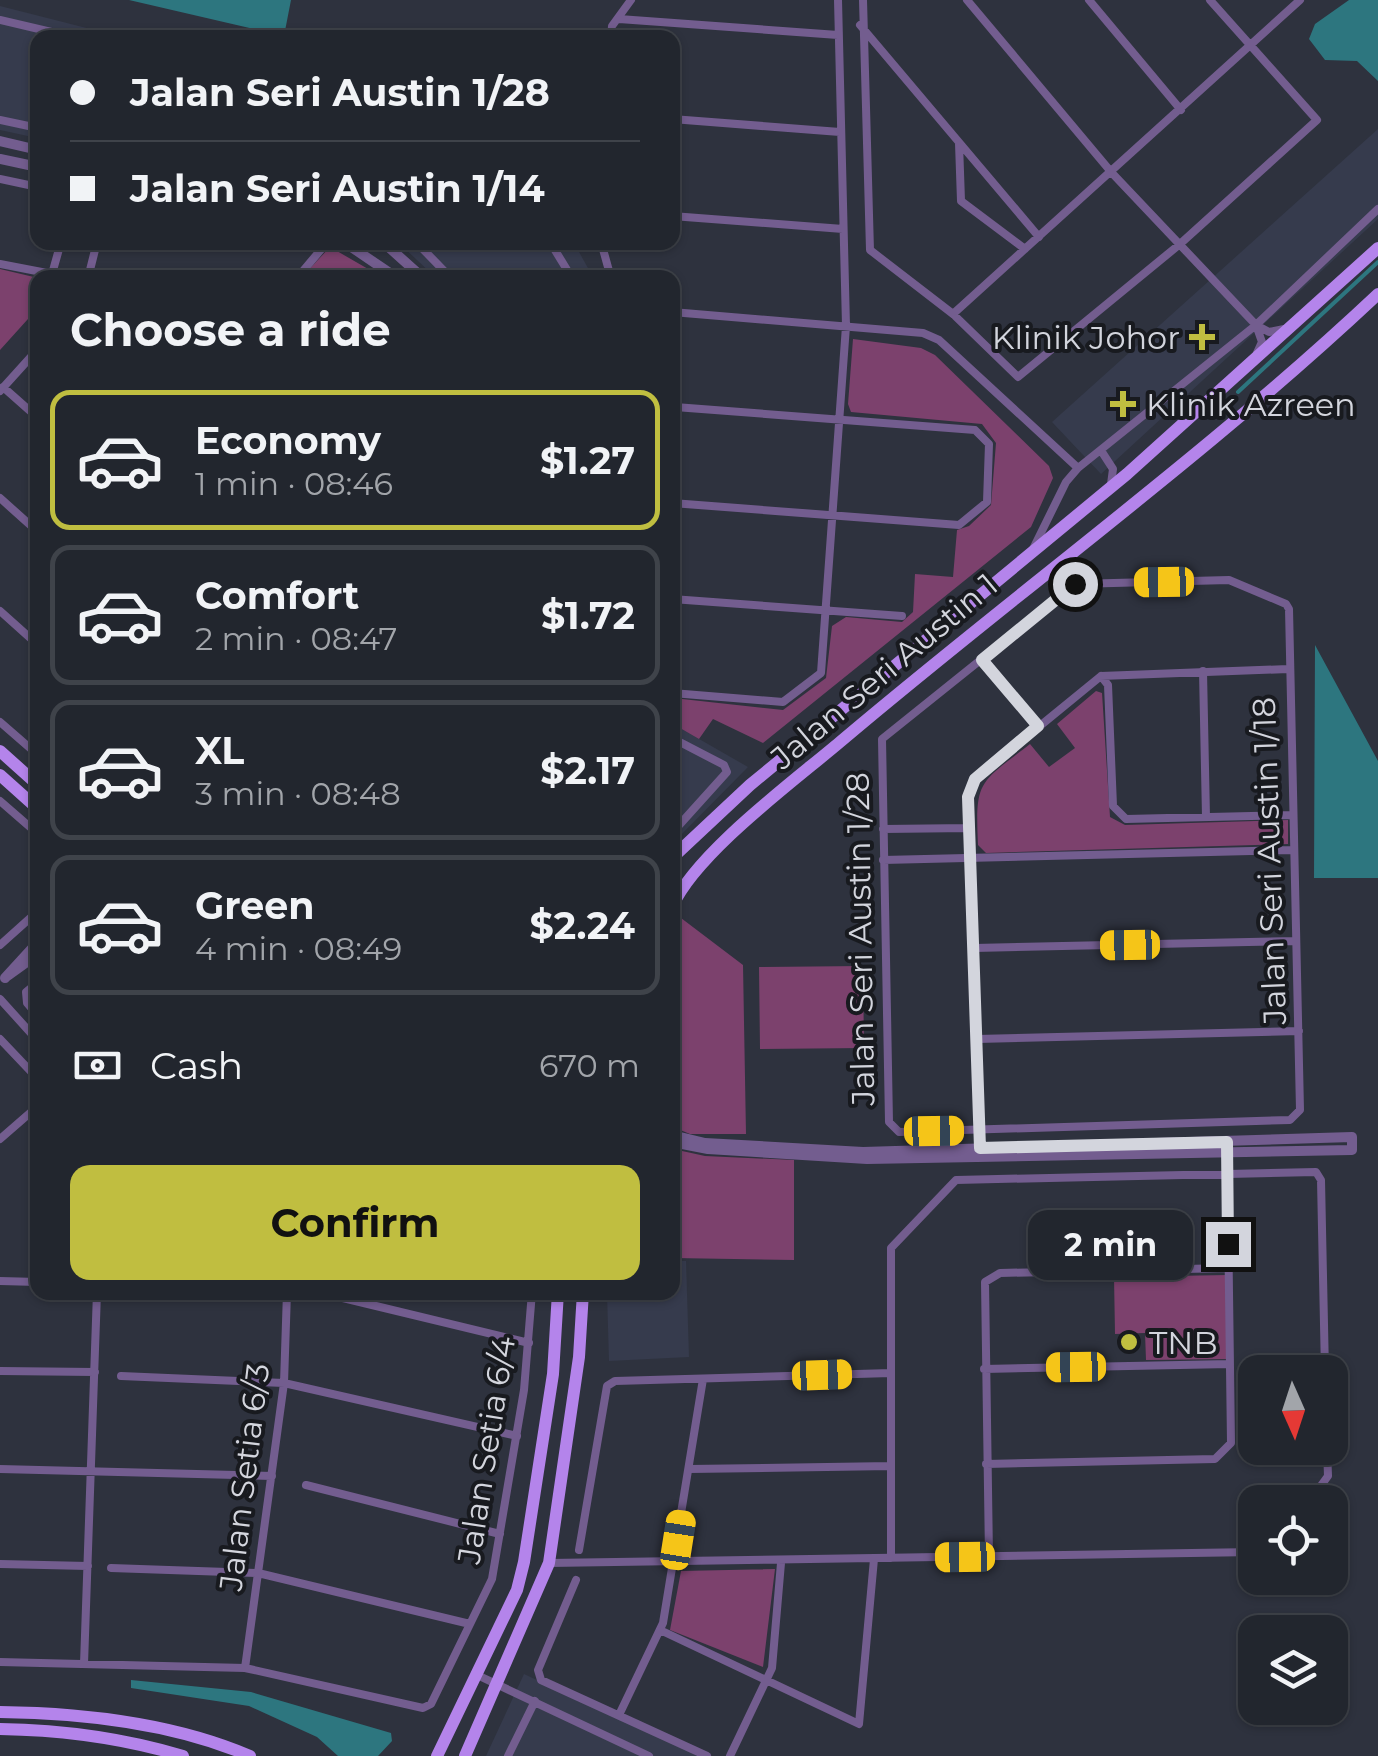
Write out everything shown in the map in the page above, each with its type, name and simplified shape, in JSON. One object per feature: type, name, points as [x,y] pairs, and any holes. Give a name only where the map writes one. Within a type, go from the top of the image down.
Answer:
[{"type":"main road","name":"Jalan Seri Austin 1","points":[[680,851],[750,785],[1110,488],[1378,248]]},
{"type":"main road","name":"Jalan Seri Austin 1","points":[[680,895],[695,872],[774,798],[965,636],[1298,370],[1378,294]]},
{"type":"main road","points":[[1126,474],[1146,494]]},
{"type":"main road","points":[[0,751],[30,778]]},
{"type":"main road","points":[[0,775],[30,802]]},
{"type":"main road","points":[[437,1756],[517,1590],[553,1374],[558,1300]]},
{"type":"main road","points":[[464,1756],[549,1563],[579,1357],[583,1300]]},
{"type":"main road","points":[[0,1712],[55,1713],[147,1726],[250,1756]]},
{"type":"main road","points":[[0,1729],[52,1730],[142,1744],[183,1756]]},
{"type":"street","points":[[612,30],[631,0]]},
{"type":"street","points":[[680,694],[790,700],[822,673],[846,326],[838,0]]},
{"type":"street","points":[[862,0],[870,250],[952,314],[1012,374],[1024,376],[1180,244],[1317,120],[1210,0]]},
{"type":"street","points":[[966,0],[1112,172],[1256,325],[1262,342],[1251,365]]},
{"type":"street","points":[[1088,0],[1181,110]]},
{"type":"street","points":[[952,314],[1300,0]]},
{"type":"street","points":[[619,19],[838,36]]},
{"type":"street","points":[[0,20],[42,30]]},
{"type":"street","points":[[860,26],[1039,237]]},
{"type":"street","points":[[0,120],[30,126]]},
{"type":"street","points":[[680,120],[840,132]]},
{"type":"street","points":[[0,141],[30,148]]},
{"type":"street","points":[[959,142],[962,201],[1025,250]]},
{"type":"street","points":[[0,159],[30,165]]},
{"type":"street","points":[[0,179],[30,186]]},
{"type":"street","points":[[1032,551],[1066,482],[1078,468],[1256,325],[1378,209]]},
{"type":"street","points":[[680,217],[843,229]]},
{"type":"street","points":[[304,270],[321,250]]},
{"type":"street","points":[[356,250],[385,270]]},
{"type":"street","points":[[392,250],[413,270]]},
{"type":"street","points":[[0,264],[30,270]]},
{"type":"street","points":[[680,313],[923,333],[939,340],[1078,468]]},
{"type":"street","points":[[1256,325],[1275,332],[1293,326]]},
{"type":"street","points":[[30,358],[2,389],[30,412]]},
{"type":"street","points":[[680,407],[981,432],[989,444],[987,502],[959,525],[680,504]]},
{"type":"street","points":[[1102,452],[1113,468],[1110,488]]},
{"type":"street","points":[[0,498],[30,525]]},
{"type":"street","name":"Jalan Seri Austin 1/28","points":[[980,1130],[899,1132],[889,1122],[882,739],[1075,584],[1230,580],[1286,604]]},
{"type":"street","points":[[680,600],[902,616]]},
{"type":"street","name":"Jalan Seri Austin 1/18","points":[[980,1130],[1297,1116],[1299,1031],[1286,604]]},
{"type":"street","points":[[0,611],[30,638]]},
{"type":"street","points":[[982,660],[1038,726]]},
{"type":"street","points":[[981,1153],[968,797],[975,779],[1101,676],[1288,669]]},
{"type":"street","points":[[1204,670],[1206,817]]},
{"type":"street","points":[[1101,676],[1108,685],[1113,806],[1118,815],[1126,819],[1293,815]]},
{"type":"street","points":[[0,722],[30,749]]},
{"type":"street","points":[[680,742],[724,765],[728,772],[680,824]]},
{"type":"street","points":[[0,801],[30,827]]},
{"type":"street","points":[[883,829],[970,828]]},
{"type":"street","points":[[883,860],[1294,850]]},
{"type":"street","points":[[0,946],[30,918]]},
{"type":"street","points":[[0,926],[10,936]]},
{"type":"street","points":[[974,948],[1295,942]]},
{"type":"street","points":[[2,981],[30,951]]},
{"type":"street","points":[[2,981],[30,960]]},
{"type":"street","points":[[0,999],[30,1033]]},
{"type":"street","points":[[977,1038],[1299,1031]]},
{"type":"street","points":[[0,1039],[30,1071]]},
{"type":"street","points":[[0,1139],[30,1113]]},
{"type":"street","points":[[680,1139],[864,1152],[981,1153],[1227,1147],[1352,1138],[1352,1150],[1227,1147]]},
{"type":"street","points":[[986,1464],[1215,1459],[1231,1443],[1227,1147]]},
{"type":"street","points":[[891,1558],[891,1248],[947,1184],[956,1180],[1316,1172],[1321,1180],[1325,1355]]},
{"type":"street","points":[[988,1557],[983,1289],[992,1276],[1229,1268]]},
{"type":"street","points":[[0,1281],[30,1282]]},
{"type":"street","points":[[84,1664],[97,1300]]},
{"type":"street","name":"Jalan Setia 6/3","points":[[245,1668],[284,1383],[287,1300]]},
{"type":"street","points":[[351,1300],[529,1343]]},
{"type":"street","name":"Jalan Setia 6/4","points":[[0,1662],[245,1668],[423,1708],[431,1704],[492,1580],[517,1436],[532,1300]]},
{"type":"street","points":[[984,1368],[1230,1364]]},
{"type":"street","points":[[0,1370],[94,1372]]},
{"type":"street","points":[[579,1550],[607,1386],[616,1381],[891,1373]]},
{"type":"street","points":[[122,1376],[284,1383],[517,1436]]},
{"type":"street","points":[[619,1715],[660,1630],[704,1379]]},
{"type":"street","points":[[689,1469],[891,1466]]},
{"type":"street","points":[[0,1469],[272,1476]]},
{"type":"street","points":[[306,1485],[500,1534]]},
{"type":"street","points":[[549,1563],[1238,1552]]},
{"type":"street","points":[[660,1630],[859,1724],[874,1559]]},
{"type":"street","points":[[730,1756],[772,1668],[781,1562]]},
{"type":"street","points":[[0,1564],[88,1566]]},
{"type":"street","points":[[111,1568],[258,1573],[470,1624]]},
{"type":"street","points":[[576,1580],[538,1676],[708,1756]]},
{"type":"street","points":[[475,1674],[649,1756]]},
{"type":"street","points":[[508,1756],[535,1701]]},
{"type":"shaded area","points":[[0,6],[94,30],[30,30],[30,136],[0,130]]},
{"type":"shaded area","points":[[1378,129],[1378,219],[1101,474],[1052,422]]},
{"type":"shaded area","points":[[327,250],[335,250],[370,270],[309,270]]},
{"type":"shaded area","points":[[406,250],[578,250],[589,270],[428,270]]},
{"type":"shaded area","points":[[0,269],[30,276],[30,317],[0,350]]},
{"type":"shaded area","points":[[853,339],[921,348],[935,355],[1049,466],[1053,478],[1031,527],[763,743],[713,719],[699,739],[680,728],[680,699],[783,710],[826,678],[832,626],[846,617],[902,622],[913,612],[915,574],[953,577],[957,530],[969,526],[991,505],[996,443],[982,424],[851,412],[848,404]]},
{"type":"shaded area","points":[[1096,691],[1102,693],[1110,817],[1125,825],[1288,820],[1288,844],[986,853],[978,845],[977,823],[980,795],[990,776],[1030,744],[1049,767],[1075,748],[1057,724]]},
{"type":"shaded area","points":[[680,728],[748,767],[680,836]]},
{"type":"shaded area","points":[[680,920],[743,965],[746,1134],[690,1134],[680,1130]]},
{"type":"shaded area","points":[[863,966],[864,1048],[760,1049],[759,967]]},
{"type":"shaded area","points":[[680,1151],[705,1156],[794,1160],[794,1260],[680,1258]]},
{"type":"shaded area","points":[[680,1261],[686,1261],[689,1357],[609,1361],[607,1300],[680,1300]]},
{"type":"shaded area","points":[[1228,1275],[1230,1359],[1146,1360],[1145,1333],[1115,1334],[1114,1277]]},
{"type":"shaded area","points":[[775,1569],[763,1667],[670,1630],[681,1571]]},
{"type":"shaded area","points":[[524,1674],[700,1756],[486,1756]]},
{"type":"water","points":[[129,0],[291,0],[285,30],[258,30]]},
{"type":"water","points":[[1349,0],[1378,0],[1378,81],[1357,61],[1325,60],[1309,39],[1315,24]]},
{"type":"water","points":[[1315,645],[1378,761],[1378,878],[1314,878]]},
{"type":"water","points":[[131,1680],[251,1692],[391,1733],[392,1741],[378,1756],[338,1756],[317,1737],[249,1706],[131,1688]]},
{"type":"waterway","points":[[1238,392],[1378,262]]},
{"type":"place","name":"Klinik Johor","points":[[1202,337]]},
{"type":"place","name":"Klinik Azreen","points":[[1123,404]]},
{"type":"place","name":"TNB","points":[[1129,1342]]},
{"type":"route","points":[[1075,584],[982,660],[1038,726],[975,779],[968,797],[980,1148],[1227,1142],[1228,1244]]}]
